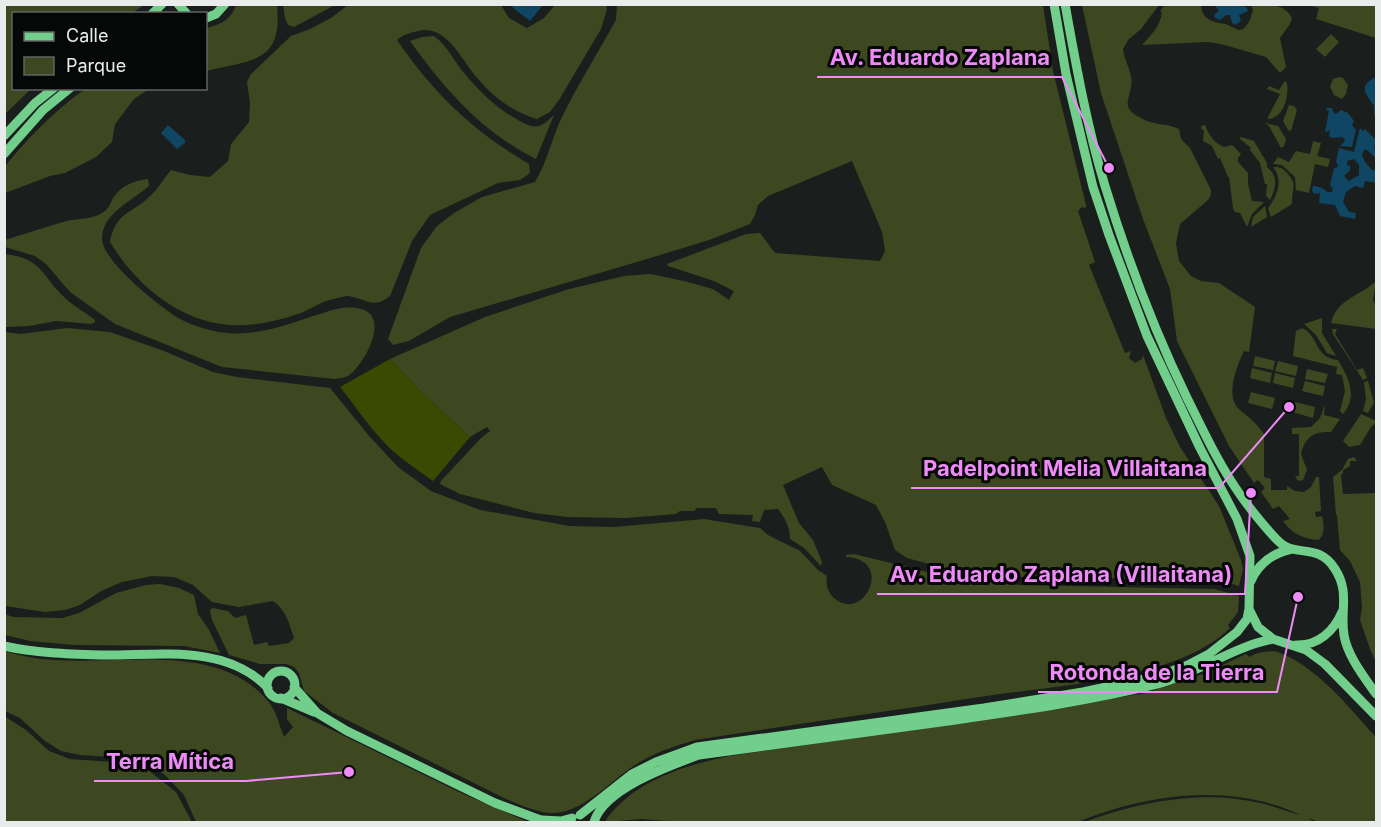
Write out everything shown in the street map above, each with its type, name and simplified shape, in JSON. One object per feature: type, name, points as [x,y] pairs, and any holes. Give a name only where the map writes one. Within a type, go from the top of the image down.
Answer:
[{"type":"main road","points":[[207,18],[216,14],[225,4]]},
{"type":"main road","points":[[574,818],[632,774],[656,762],[697,747],[984,708],[1083,692],[1158,676],[1209,654],[1237,632],[1247,619],[1250,556],[1237,519],[1200,448],[1147,336],[1102,216],[1069,85],[1054,4]]},
{"type":"main road","points":[[1065,4],[1080,84],[1104,185],[1157,334],[1216,457],[1239,494],[1284,545],[1323,556],[1341,579],[1345,594],[1344,635],[1349,650],[1377,694]]},
{"type":"main road","points":[[4,136],[52,90]]},
{"type":"main road","points":[[4,154],[43,110],[68,90]]},
{"type":"main road","points":[[1249,586],[1255,572],[1266,560],[1279,552],[1295,549]]},
{"type":"main road","points":[[1249,609],[1258,627],[1273,639],[1306,650],[1325,664],[1377,716]]},
{"type":"main road","points":[[1286,645],[1315,642],[1328,634],[1337,623],[1343,610]]},
{"type":"main road","points":[[247,670],[268,688],[274,697],[316,713],[347,731],[495,803],[542,821],[587,817],[593,822],[602,808],[640,778],[658,769],[699,755],[1084,700],[1160,683],[1190,673],[1246,646],[1273,639]]},
{"type":"main road","points":[[4,646],[101,655],[171,654],[212,658],[247,670],[284,671],[290,675],[294,687],[316,713]]},
{"type":"main road","points":[[268,688],[269,678],[277,671]]},
{"type":"main road","points":[[281,698],[289,695],[294,687]]},
{"type":"green space","points":[[5,4],[144,4],[134,12],[12,12],[12,90],[30,90],[5,114]]},
{"type":"green space","points":[[283,4],[335,5],[294,27],[288,25]]},
{"type":"green space","points":[[236,5],[277,5],[278,24],[275,38],[261,56],[250,61],[207,71],[207,28],[224,21]]},
{"type":"green space","points":[[348,5],[501,5],[509,18],[527,28],[544,18],[555,5],[606,5],[607,9],[601,29],[559,100],[550,112],[537,119],[513,109],[485,87],[453,46],[438,33],[428,30],[418,31],[397,40],[425,78],[456,110],[472,125],[529,164],[530,173],[520,180],[498,183],[430,215],[412,241],[390,296],[374,303],[345,296],[325,301],[301,313],[256,324],[233,325],[211,322],[171,306],[137,278],[110,242],[116,224],[125,214],[153,193],[171,170],[210,177],[228,161],[231,144],[249,122],[250,103],[247,82],[251,74],[291,36],[331,18]]},
{"type":"green space","points":[[617,5],[1043,5],[1053,71],[1086,205],[1086,208],[1082,207],[1078,211],[1095,262],[1089,265],[1125,353],[1131,351],[1129,358],[1135,363],[1142,359],[1143,355],[1166,418],[1180,447],[1219,506],[1241,560],[1243,569],[1239,586],[1221,581],[1112,578],[1049,580],[944,568],[907,558],[895,550],[876,505],[832,485],[822,467],[783,485],[799,523],[813,540],[822,562],[821,566],[804,548],[790,539],[787,523],[778,509],[764,510],[760,522],[752,521],[753,515],[719,514],[716,508],[697,508],[694,511],[680,511],[676,514],[626,518],[567,517],[534,513],[460,494],[440,484],[490,431],[487,427],[470,437],[420,391],[390,359],[485,317],[569,289],[624,276],[650,274],[684,281],[713,289],[729,300],[734,291],[667,264],[746,234],[760,233],[775,253],[880,261],[885,251],[882,232],[852,161],[768,196],[758,205],[750,224],[709,240],[450,317],[409,341],[393,345],[388,339],[421,248],[437,226],[454,213],[482,197],[535,182],[576,89],[616,20]]},
{"type":"green space","points":[[1082,5],[1159,5],[1141,29],[1128,40],[1123,49],[1131,76],[1128,106],[1137,116],[1147,121],[1179,129],[1181,139],[1190,148],[1211,190],[1208,200],[1180,224],[1176,243],[1179,261],[1191,276],[1201,281],[1219,283],[1255,307],[1249,352],[1244,351],[1238,365],[1233,381],[1233,397],[1240,410],[1264,434],[1264,477],[1271,479],[1271,490],[1287,490],[1287,486],[1295,491],[1304,492],[1311,487],[1316,477],[1319,477],[1321,511],[1315,512],[1316,517],[1322,516],[1324,526],[1319,540],[1303,537],[1290,529],[1283,521],[1290,519],[1279,506],[1273,509],[1261,492],[1265,488],[1258,480],[1254,483],[1229,446],[1177,341],[1170,289],[1143,219],[1101,93]]},
{"type":"green space","points":[[1165,5],[1201,5],[1203,14],[1209,19],[1239,30],[1249,22],[1253,10],[1251,5],[1279,7],[1289,13],[1292,18],[1280,38],[1286,67],[1280,73],[1266,57],[1221,44],[1207,42],[1142,45],[1157,26],[1162,12],[1160,11]]},
{"type":"green space","points":[[1307,5],[1376,5],[1376,38],[1316,19],[1319,8]]},
{"type":"green space","points":[[1331,34],[1339,42],[1325,57],[1316,49]]},
{"type":"green space","points":[[434,36],[443,44],[475,86],[506,113],[530,126],[539,126],[554,115],[536,159],[498,136],[482,123],[451,93],[410,41]]},
{"type":"green space","points":[[1340,77],[1348,85],[1342,99],[1334,95],[1330,87],[1333,79]]},
{"type":"green space","points":[[1285,81],[1287,88],[1284,106],[1278,115],[1267,119],[1280,94],[1267,89],[1269,86],[1279,90]]},
{"type":"green space","points":[[84,90],[148,90],[134,99],[115,124],[112,142],[96,157],[65,173],[50,176],[5,193],[5,166],[42,125]]},
{"type":"green space","points":[[1289,105],[1294,106],[1297,110],[1291,131],[1283,121]]},
{"type":"green space","points":[[1265,123],[1278,126],[1286,139],[1284,146],[1281,148]]},
{"type":"green space","points":[[1205,125],[1217,143],[1224,147],[1232,145],[1241,154],[1238,162],[1248,173],[1252,201],[1264,202],[1252,214],[1247,227],[1240,213],[1235,212],[1233,208],[1229,177],[1220,158],[1218,159],[1212,146],[1203,141],[1204,130],[1201,126]]},
{"type":"green space","points":[[1239,138],[1254,141],[1275,178],[1270,200],[1266,196],[1267,184],[1265,184],[1260,163],[1250,150],[1251,148]]},
{"type":"green space","points":[[1313,141],[1321,143],[1317,156],[1330,159],[1328,167],[1315,164],[1309,193],[1296,190],[1295,177],[1282,165],[1273,164],[1278,157],[1289,162],[1296,151],[1310,154]]},
{"type":"green space","points":[[1273,167],[1286,172],[1294,187],[1292,204],[1271,217],[1268,208],[1279,183]]},
{"type":"green space","points":[[148,179],[149,186],[119,208],[103,230],[102,239],[105,248],[134,283],[180,319],[222,332],[239,334],[260,331],[340,308],[351,307],[368,312],[373,319],[372,339],[368,351],[355,370],[348,376],[335,379],[222,367],[115,324],[70,292],[46,264],[35,256],[5,247],[5,240],[67,221],[97,216],[106,210],[116,194],[124,187],[133,182]]},
{"type":"green space","points":[[1265,206],[1267,217],[1251,227],[1253,217]]},
{"type":"green space","points":[[5,254],[17,256],[34,264],[64,297],[95,322],[91,324],[56,321],[29,326],[5,327]]},
{"type":"green space","points":[[1376,281],[1373,300],[1376,307],[1376,329],[1331,323],[1338,308]]},
{"type":"green space","points":[[1322,318],[1322,333],[1336,356],[1327,353],[1316,335],[1304,324]]},
{"type":"green space","points":[[67,328],[110,332],[164,351],[213,372],[330,388],[398,467],[431,491],[480,510],[570,526],[614,527],[704,519],[760,528],[768,535],[800,551],[827,576],[827,585],[832,596],[845,604],[855,603],[864,597],[870,588],[872,578],[869,568],[861,560],[846,557],[846,555],[854,554],[948,577],[1021,585],[1215,589],[1239,596],[1238,612],[1228,625],[1230,628],[1207,645],[1179,659],[1147,670],[1076,684],[695,740],[665,750],[636,764],[579,806],[555,813],[536,811],[506,799],[333,713],[304,691],[299,673],[294,667],[286,664],[260,664],[229,655],[212,620],[210,611],[212,608],[228,611],[235,618],[246,615],[254,645],[267,642],[269,646],[289,643],[294,638],[289,622],[281,608],[273,601],[239,607],[212,602],[193,585],[174,577],[152,576],[122,582],[101,591],[80,605],[65,610],[45,612],[5,606],[5,332],[21,334]]},
{"type":"green space","points":[[1302,328],[1307,331],[1325,355],[1338,360],[1346,374],[1351,394],[1348,408],[1343,414],[1340,411],[1345,391],[1342,375],[1336,374],[1337,367],[1293,356],[1296,331]]},
{"type":"green space","points":[[1332,329],[1337,329],[1335,334],[1357,370],[1363,368],[1367,378],[1363,380],[1333,334]]},
{"type":"green space","points":[[1255,356],[1275,361],[1273,370],[1253,366]]},
{"type":"green space","points":[[390,359],[420,391],[470,437],[433,481],[387,445],[370,427],[340,387]]},
{"type":"green space","points":[[1278,361],[1298,366],[1296,376],[1275,371]]},
{"type":"green space","points":[[1252,368],[1272,373],[1270,383],[1250,378]]},
{"type":"green space","points":[[1307,369],[1328,374],[1325,383],[1305,379]]},
{"type":"green space","points":[[1275,373],[1295,378],[1293,388],[1273,383]]},
{"type":"green space","points":[[1305,381],[1325,386],[1323,396],[1302,391]]},
{"type":"green space","points":[[1368,381],[1374,403],[1368,413],[1363,411],[1366,399],[1364,382]]},
{"type":"green space","points":[[1251,392],[1275,398],[1272,409],[1248,403]]},
{"type":"green space","points":[[1295,402],[1315,407],[1313,418],[1292,412]]},
{"type":"green space","points":[[1325,404],[1324,415],[1340,419],[1331,432],[1315,434],[1305,443],[1301,454],[1307,470],[1303,480],[1298,481],[1295,476],[1299,476],[1299,434],[1292,434],[1292,428],[1311,427],[1320,418]]},
{"type":"green space","points":[[1361,414],[1376,423],[1360,445],[1349,447],[1343,441]]},
{"type":"green space","points":[[1354,457],[1357,461],[1350,461],[1350,466],[1343,470],[1341,475],[1343,494],[1376,493],[1376,662],[1360,620],[1362,607],[1360,582],[1350,561],[1340,550],[1336,515],[1333,477],[1342,470],[1348,459]]},
{"type":"green space","points":[[160,584],[179,588],[194,595],[198,614],[220,653],[184,646],[74,645],[30,641],[5,635],[5,614],[13,617],[62,618],[79,613],[116,593],[146,585]]},
{"type":"green space","points":[[4,651],[54,660],[167,660],[196,663],[222,670],[247,682],[267,700],[275,712],[284,737],[293,727],[287,719],[287,708],[459,792],[528,822],[196,822],[184,795],[164,774],[144,763],[128,758],[80,755],[61,751],[45,741],[20,718],[5,711]]},
{"type":"green space","points":[[1274,651],[1299,663],[1323,681],[1376,738],[1376,822],[1320,822],[1308,818],[1314,822],[1084,822],[1148,804],[1216,797],[1265,804],[1300,815],[1246,798],[1218,795],[1160,799],[1132,804],[1078,822],[680,822],[641,819],[605,822],[623,801],[647,784],[700,763],[729,756],[1001,717],[1146,693],[1203,674],[1246,654],[1250,657],[1258,653]]},
{"type":"green space","points":[[4,716],[26,730],[49,751],[70,759],[126,763],[148,770],[176,792],[192,822],[5,822]]},
{"type":"water","points":[[514,5],[543,5],[530,21],[512,7]]},
{"type":"water","points":[[1214,5],[1235,5],[1246,7],[1248,11],[1239,15],[1241,21],[1235,25],[1230,15],[1220,20],[1215,18],[1214,15],[1219,11]]},
{"type":"water","points":[[1376,77],[1376,116],[1365,87],[1370,80]]},
{"type":"water","points":[[1326,108],[1332,108],[1336,114],[1341,110],[1348,113],[1354,121],[1352,125],[1356,130],[1352,147],[1340,146],[1345,141],[1343,137],[1332,138],[1329,136],[1330,130],[1325,131],[1329,111]]},
{"type":"water","points":[[168,125],[185,140],[185,143],[177,149],[161,133]]},
{"type":"water","points":[[1360,128],[1363,131],[1365,129],[1376,140],[1374,149],[1376,158],[1367,150],[1364,150],[1362,155],[1372,170],[1376,170],[1376,183],[1365,181],[1363,188],[1355,186],[1346,192],[1343,202],[1349,212],[1356,213],[1355,219],[1340,216],[1335,205],[1319,203],[1320,193],[1314,194],[1312,191],[1315,186],[1332,192],[1330,185],[1334,168],[1338,167],[1336,161],[1339,148],[1354,152]],"holes":[[[1354,159],[1359,165],[1359,175],[1349,181],[1344,176],[1350,170],[1347,161]]]},
{"type":"place","name":"Av. Eduardo Zaplana","points":[[1109,168]]},
{"type":"place","name":"Padelpoint Melia Villaitana","points":[[1289,407]]},
{"type":"place","name":"Av. Eduardo Zaplana (Villaitana)","points":[[1251,493]]},
{"type":"place","name":"Rotonda de la Tierra","points":[[1298,597]]},
{"type":"place","name":"Terra Mítica","points":[[349,772]]}]
